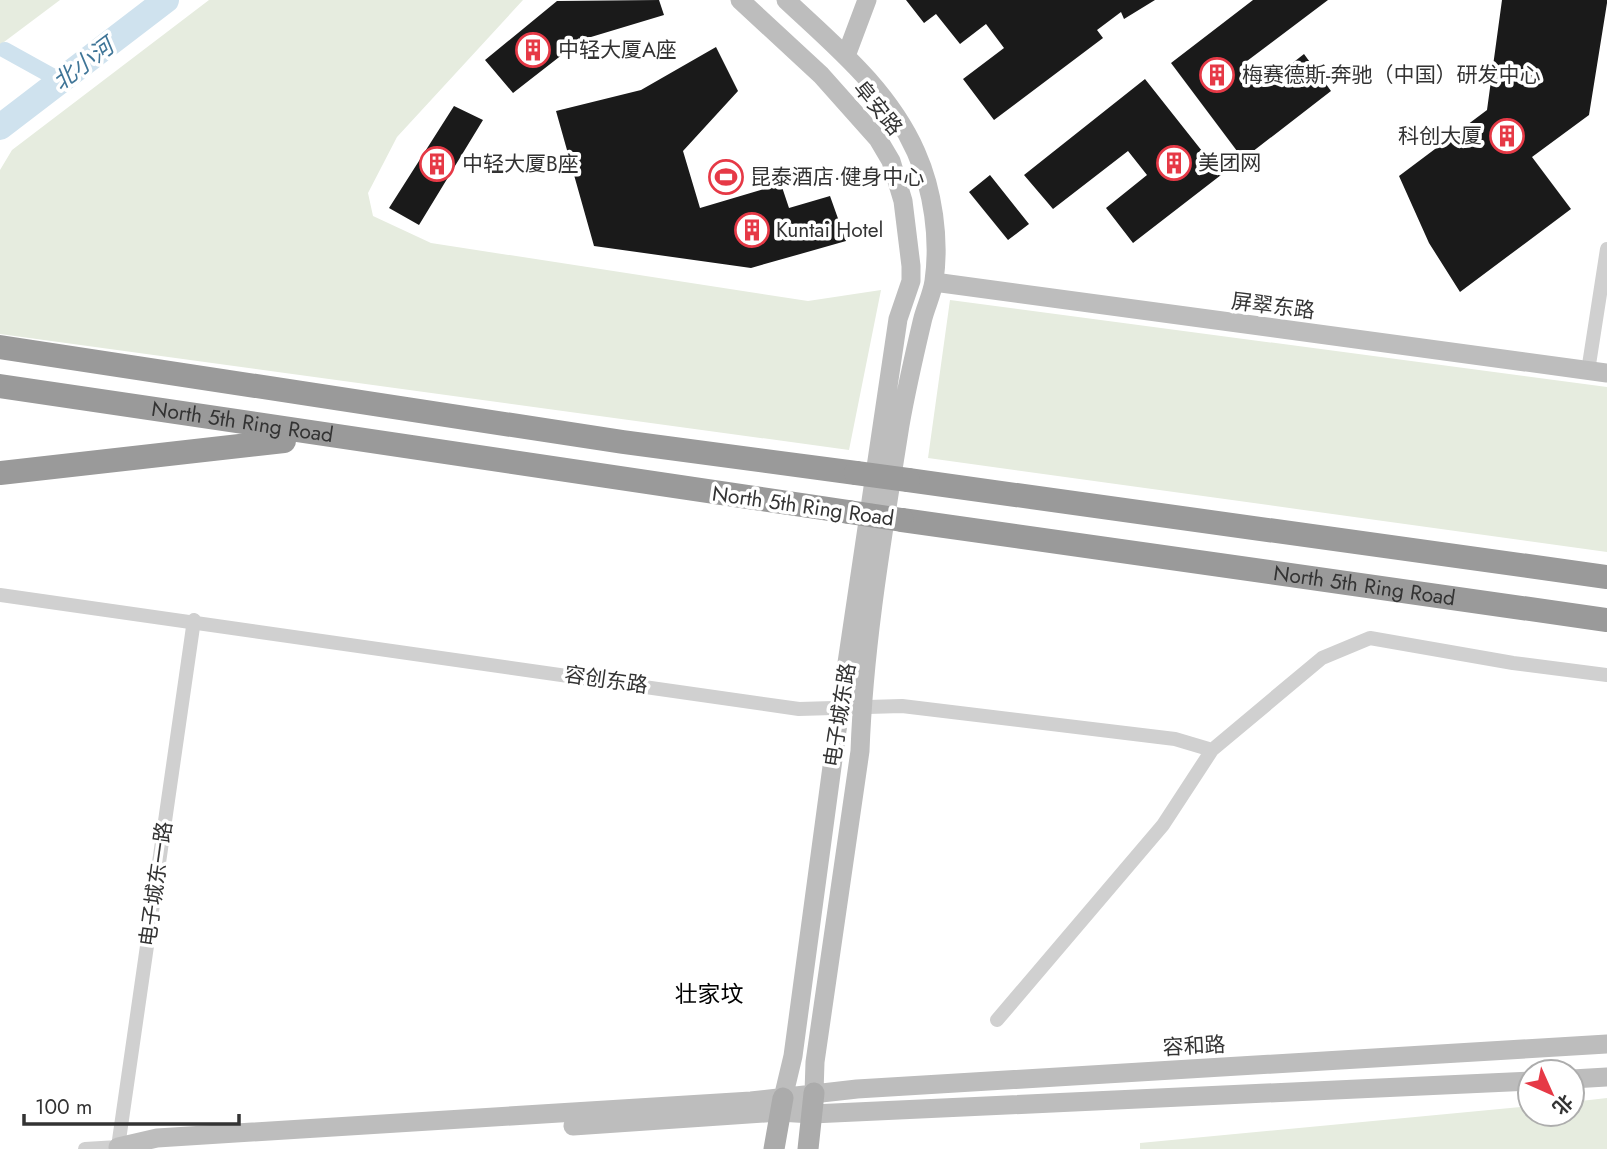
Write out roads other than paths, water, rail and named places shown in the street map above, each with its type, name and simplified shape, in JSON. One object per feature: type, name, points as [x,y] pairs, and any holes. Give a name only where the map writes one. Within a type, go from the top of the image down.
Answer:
[{"type":"highway","name":"North 5th Ring Road","points":[[0,347],[623,442],[1607,577]]},
{"type":"highway","name":"North 5th Ring Road","points":[[0,386],[330,437],[1607,620]]},
{"type":"highway","points":[[0,391],[75,399]]},
{"type":"highway","points":[[0,473],[224,445],[330,437]]},
{"type":"main road","name":"阜安路","points":[[740,0],[821,75],[878,139],[891,161],[903,201],[912,281]]},
{"type":"main road","name":"阜安路","points":[[786,0],[881,92],[900,120],[917,154],[930,195],[936,236],[934,282]]},
{"type":"main road","points":[[846,56],[867,0]]},
{"type":"main road","name":"电子城东路","points":[[808,1149],[815,1062],[855,792],[852,706],[898,319],[912,281]]},
{"type":"main road","name":"电子城东路","points":[[774,1149],[793,1056],[903,406],[934,282]]},
{"type":"main road","name":"屏翠东路","points":[[934,282],[1598,372]]},
{"type":"main road","name":"容和路","points":[[118,1147],[157,1138],[813,1103],[1607,1044]]},
{"type":"main road","points":[[1586,1078],[1607,1077]]},
{"type":"main road","name":"容和路","points":[[813,1103],[1516,1081]]},
{"type":"street","points":[[1598,372],[1607,249]]},
{"type":"street","name":"容创东路","points":[[0,595],[194,620],[799,709],[902,706],[1175,739],[1212,750]]},
{"type":"street","name":"电子城东一路","points":[[118,1147],[194,620]]},
{"type":"street","points":[[997,1020],[1163,825],[1212,750],[1322,658],[1370,638],[1513,663],[1607,674]]},
{"type":"street","points":[[85,1149],[118,1147]]},
{"type":"waterway","name":"北小河","points":[[0,127],[166,0]]},
{"type":"waterway","points":[[5,50],[61,81]]},
{"type":"place","name":"中轻大厦A座","points":[[533,50]]},
{"type":"place","name":"梅赛德斯-奔驰（中国）研发中心","points":[[1217,75]]},
{"type":"place","name":"科创大厦","points":[[1507,136]]},
{"type":"place","name":"美团网","points":[[1174,163]]},
{"type":"place","name":"中轻大厦B座","points":[[437,164]]},
{"type":"place","name":"昆泰酒店·健身中心","points":[[726,177]]},
{"type":"place","name":"Kuntai Hotel","points":[[752,230]]},
{"type":"district","name":"壮家坟","points":[[709,994]]}]
